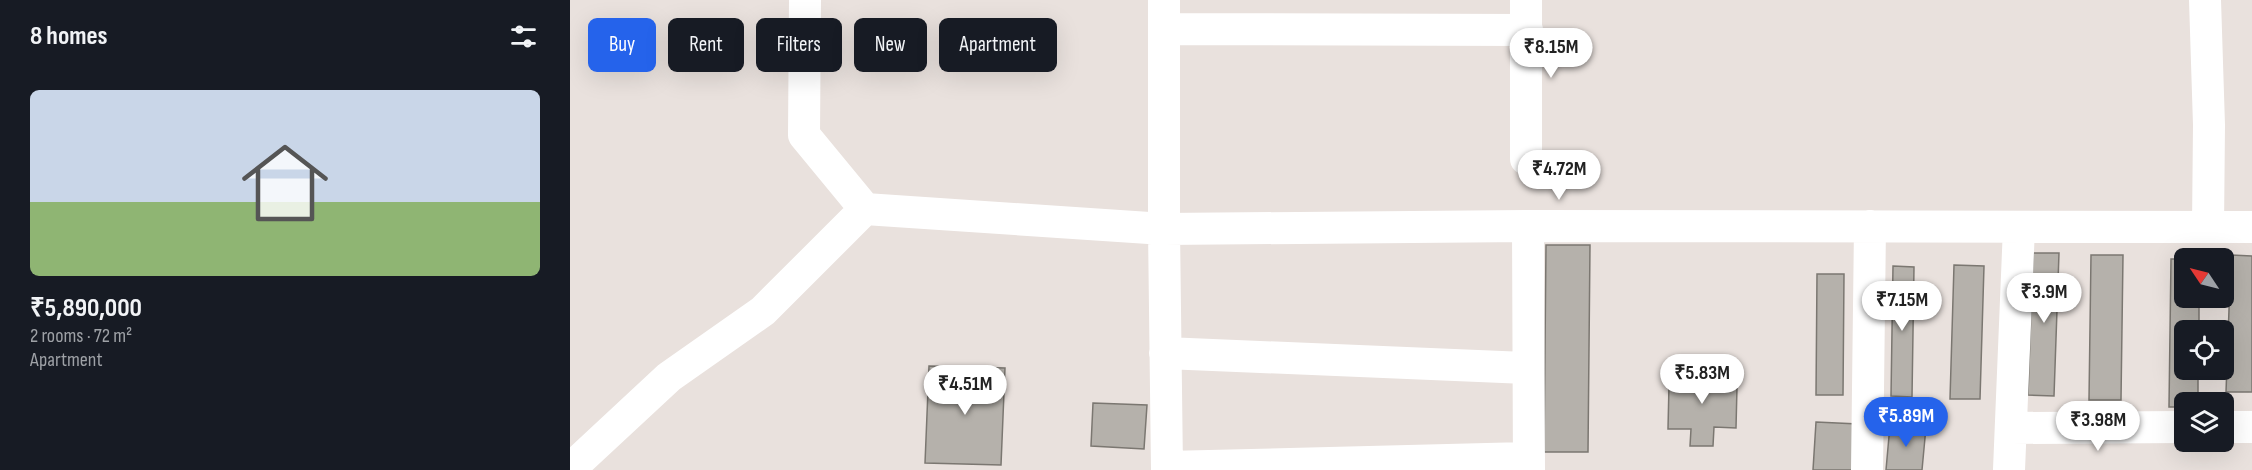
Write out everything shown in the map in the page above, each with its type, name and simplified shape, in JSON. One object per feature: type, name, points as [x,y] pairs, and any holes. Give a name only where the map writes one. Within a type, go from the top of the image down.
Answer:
[{"type":"street","points":[[805,0],[804,135],[865,208],[1164,229],[1528,226],[2252,227]]},
{"type":"street","points":[[2205,0],[2209,125],[2208,227]]},
{"type":"street","points":[[1526,159],[1526,15],[1164,14],[1167,468],[1529,464],[1528,226]]},
{"type":"street","points":[[570,469],[669,377],[763,311],[865,208]]},
{"type":"street","points":[[1867,470],[1870,226]]},
{"type":"street","points":[[2009,470],[2019,226]]},
{"type":"street","points":[[1165,353],[1528,368]]},
{"type":"street","points":[[2012,428],[2174,427]]},
{"type":"street","points":[[2234,427],[2252,427]]},
{"type":"building","points":[[1546,245],[1590,245],[1588,452],[1544,452]]},
{"type":"building","points":[[2033,253],[2059,253],[2054,396],[2028,395]]},
{"type":"building","points":[[2091,255],[2123,255],[2121,400],[2089,400]]},
{"type":"building","points":[[2234,255],[2252,256],[2252,392],[2226,392],[2226,380],[2234,380],[2234,320],[2229,320],[2229,308],[2234,308]]},
{"type":"building","points":[[2171,259],[2174,259],[2174,308],[2199,308],[2199,320],[2174,320],[2174,380],[2198,380],[2198,392],[2174,392],[2174,407],[2169,407]]},
{"type":"building","points":[[1954,265],[1984,266],[1980,399],[1950,399]]},
{"type":"building","points":[[1893,266],[1914,267],[1912,397],[1891,396]]},
{"type":"building","points":[[1817,274],[1844,274],[1843,395],[1816,395]]},
{"type":"building","points":[[1686,365],[1719,366],[1718,386],[1737,387],[1736,428],[1714,427],[1713,446],[1690,446],[1691,429],[1668,429],[1669,385],[1685,385]]},
{"type":"building","points":[[929,366],[1005,368],[1001,465],[925,463]]},
{"type":"building","points":[[1093,403],[1147,405],[1144,449],[1091,446]]},
{"type":"building","points":[[1816,422],[1858,424],[1855,470],[1813,470]]},
{"type":"building","points":[[1890,425],[1926,427],[1922,470],[1886,470]]}]
